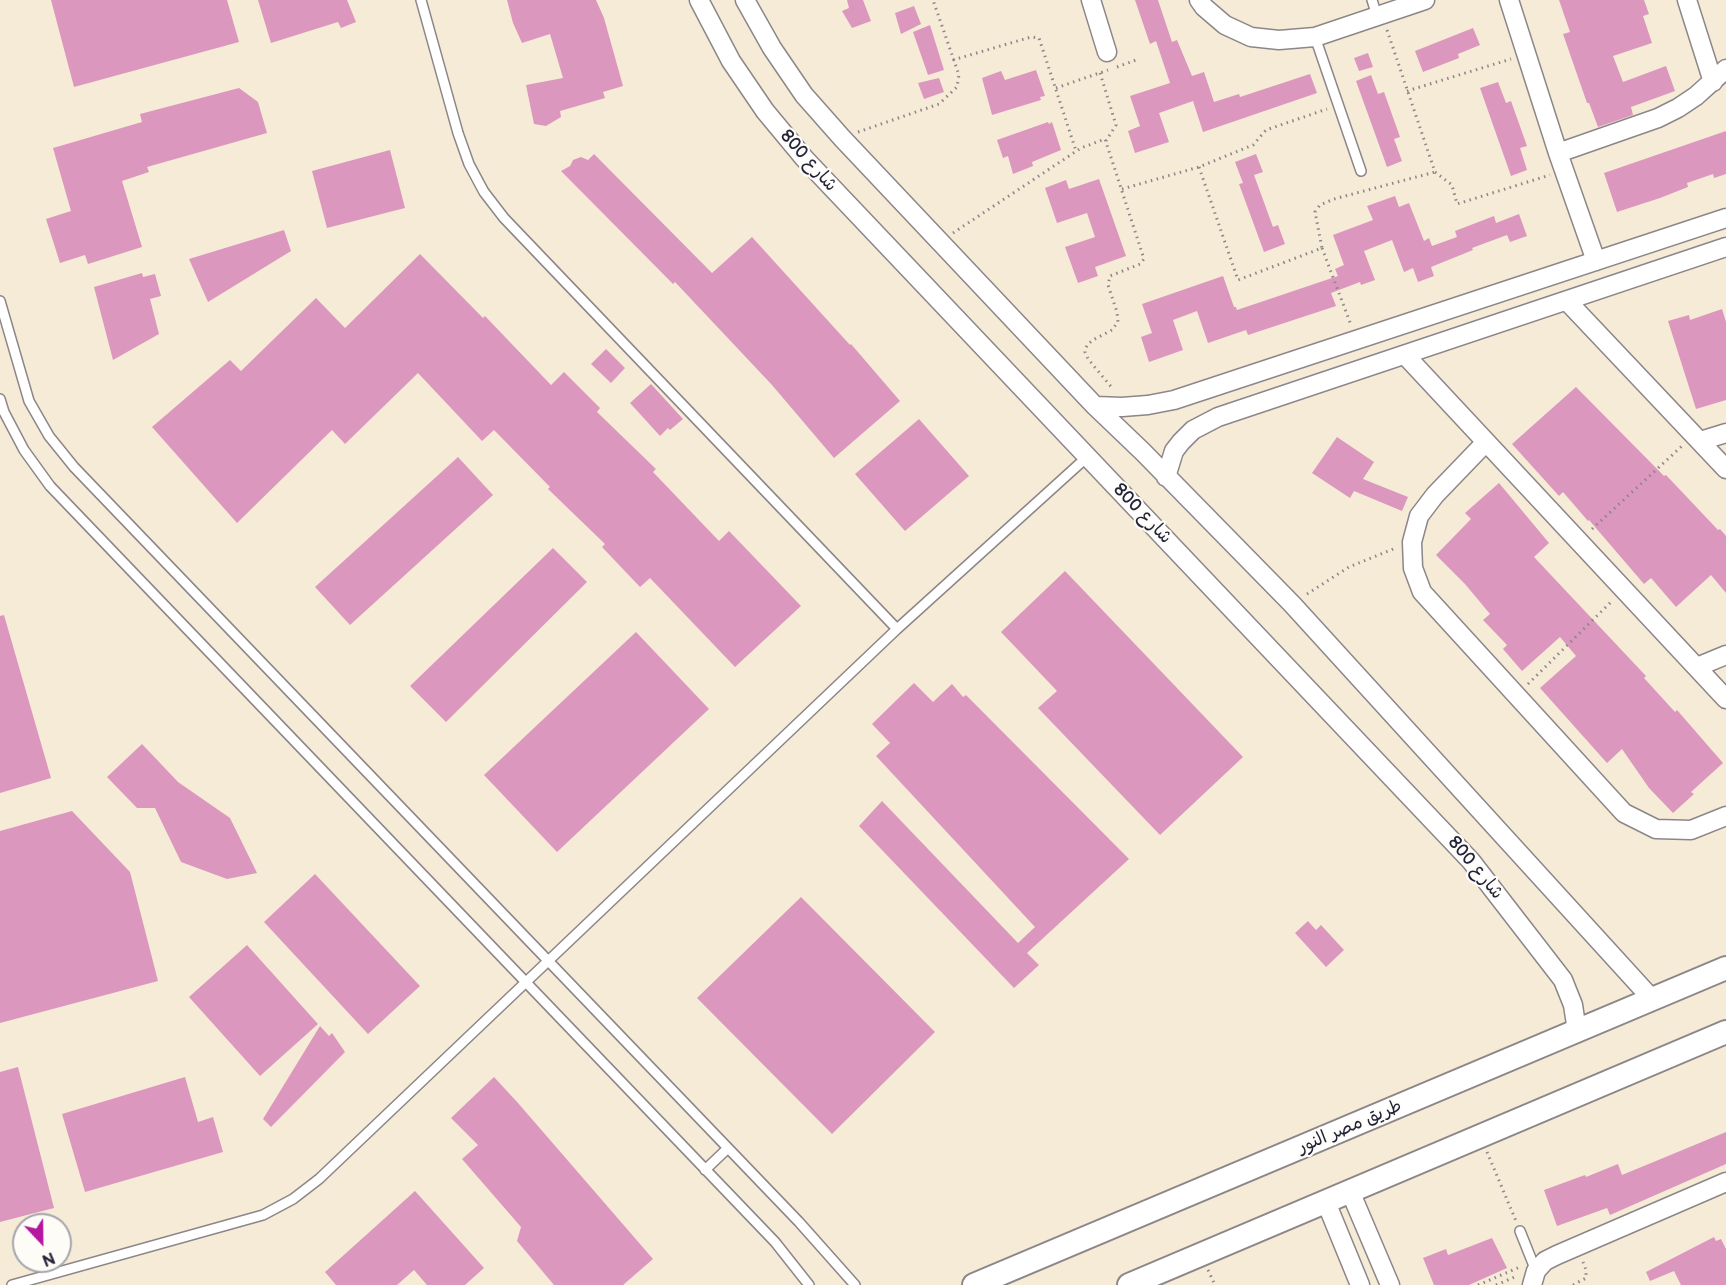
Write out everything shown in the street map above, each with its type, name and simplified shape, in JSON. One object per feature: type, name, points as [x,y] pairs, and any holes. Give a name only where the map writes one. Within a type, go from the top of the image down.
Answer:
[{"type":"street","name":"شارع 800","points":[[699,0],[731,61],[765,111],[804,158],[1471,861],[1563,980],[1573,1005],[1577,1031]]},
{"type":"street","points":[[745,0],[772,48],[804,95],[842,138],[1095,406],[1292,604],[1652,999]]},
{"type":"street","points":[[1091,0],[1107,52]]},
{"type":"street","points":[[1200,0],[1204,7],[1225,26],[1251,37],[1279,40],[1316,37],[1377,10],[1425,0]]},
{"type":"street","points":[[1509,0],[1596,261]]},
{"type":"street","points":[[1561,161],[1658,118],[1696,96],[1720,75],[1687,0]]},
{"type":"street","points":[[1095,406],[1122,407],[1174,400],[1726,218]]},
{"type":"street","points":[[1166,477],[1174,451],[1181,442],[1193,430],[1218,417],[1726,247]]},
{"type":"street","points":[[1567,301],[1726,469]]},
{"type":"street","points":[[1405,355],[1726,699]]},
{"type":"street","points":[[1697,438],[1726,433]]},
{"type":"street","points":[[1486,442],[1435,495],[1419,516],[1412,542],[1413,568],[1422,592],[1624,813],[1656,829],[1691,830],[1726,816]]},
{"type":"street","points":[[1697,668],[1726,655]]},
{"type":"street","name":"طريق مصر النور","points":[[974,1285],[1726,969]]},
{"type":"street","points":[[1128,1285],[1726,1032]]},
{"type":"street","points":[[1534,1273],[1545,1261],[1576,1246],[1726,1182]]},
{"type":"street","points":[[1350,1191],[1390,1285]]},
{"type":"street","points":[[1326,1202],[1360,1285]]},
{"type":"lane","points":[[421,0],[458,133],[469,164],[484,192],[504,218],[897,629]]},
{"type":"lane","points":[[1316,37],[1361,171]]},
{"type":"lane","points":[[0,301],[29,401],[49,436],[74,467],[799,1222],[855,1285]]},
{"type":"lane","points":[[0,399],[4,412],[24,450],[50,486],[775,1242],[809,1285]]},
{"type":"lane","points":[[12,1285],[263,1215],[292,1199],[319,1179],[897,629],[1087,457]]},
{"type":"lane","points":[[705,1170],[728,1148]]},
{"type":"lane","points":[[1520,1231],[1534,1273]]},
{"type":"path","points":[[842,138],[939,104],[957,87],[959,75],[933,0]]},
{"type":"path","points":[[1377,10],[1435,172],[1452,185],[1457,204],[1561,161]]},
{"type":"path","points":[[953,60],[1035,37],[1041,42],[1076,151]]},
{"type":"path","points":[[1407,92],[1527,54]]},
{"type":"path","points":[[1056,88],[1136,60]]},
{"type":"path","points":[[1100,73],[1116,125],[1106,141]]},
{"type":"path","points":[[1122,189],[1199,167],[1253,145],[1266,130],[1338,105]]},
{"type":"path","points":[[939,242],[1076,151],[1102,139],[1106,141]]},
{"type":"path","points":[[1106,141],[1144,259],[1140,264],[1110,276],[1108,285],[1118,322],[1112,330],[1087,345],[1086,352],[1088,359],[1113,389],[1122,407]]},
{"type":"path","points":[[1199,167],[1238,280],[1322,248]]},
{"type":"path","points":[[1357,341],[1322,248],[1316,212],[1320,205],[1334,199],[1435,172]]},
{"type":"path","points":[[1579,541],[1697,438]]},
{"type":"path","points":[[1292,604],[1349,567],[1412,542]]},
{"type":"path","points":[[1516,695],[1624,589]]},
{"type":"path","points":[[1481,1137],[1520,1231]]},
{"type":"path","points":[[1573,1285],[1583,1281],[1587,1274],[1576,1246]]},
{"type":"path","points":[[1478,1285],[1534,1273]]},
{"type":"building","points":[[51,0],[227,0],[239,42],[74,87]]},
{"type":"building","points":[[258,0],[347,0],[356,22],[341,28],[338,22],[271,43]]},
{"type":"building","points":[[507,0],[596,0],[604,18],[623,86],[603,92],[605,98],[560,111],[561,117],[546,126],[534,124],[526,85],[563,78],[550,34],[522,43],[513,23]]},
{"type":"building","points":[[847,0],[863,0],[871,21],[852,28],[842,11],[849,8]]},
{"type":"building","points":[[1135,0],[1158,0],[1172,42],[1177,40],[1192,76],[1204,72],[1214,102],[1239,94],[1240,97],[1310,74],[1317,93],[1203,132],[1193,101],[1159,113],[1169,142],[1135,153],[1128,131],[1140,126],[1130,96],[1170,83],[1156,41],[1150,44]]},
{"type":"building","points":[[1559,0],[1644,0],[1649,14],[1643,16],[1652,43],[1613,56],[1623,82],[1666,66],[1675,91],[1631,107],[1633,115],[1598,127],[1589,103],[1587,103],[1563,34],[1570,32]]},
{"type":"building","points":[[914,6],[921,24],[901,34],[895,13]]},
{"type":"building","points":[[930,25],[944,70],[928,75],[913,32]]},
{"type":"building","points":[[1473,28],[1480,45],[1458,54],[1459,58],[1423,72],[1415,51]]},
{"type":"building","points":[[1368,53],[1373,67],[1359,71],[1354,58]]},
{"type":"building","points":[[1036,70],[1045,96],[1040,97],[1041,100],[992,115],[982,78],[1001,71],[1005,80]]},
{"type":"building","points":[[1371,75],[1378,94],[1384,92],[1400,137],[1394,139],[1402,161],[1387,167],[1356,81]]},
{"type":"building","points":[[939,78],[944,92],[924,99],[918,83]]},
{"type":"building","points":[[1498,82],[1506,103],[1511,101],[1527,146],[1520,148],[1527,170],[1511,176],[1480,88]]},
{"type":"building","points":[[239,88],[258,102],[267,133],[147,167],[149,172],[122,181],[142,247],[88,264],[85,255],[60,263],[46,219],[71,211],[53,148],[142,122],[140,114]]},
{"type":"building","points":[[1048,122],[1049,124],[1052,122],[1061,150],[1032,162],[1033,166],[1013,174],[1008,156],[1003,158],[997,140]]},
{"type":"building","points":[[1726,131],[1726,174],[1714,178],[1713,174],[1687,183],[1688,187],[1617,212],[1604,173]]},
{"type":"building","points":[[390,150],[405,208],[327,228],[312,171]]},
{"type":"building","points":[[594,154],[712,273],[752,237],[851,344],[900,401],[834,458],[772,385],[675,282],[673,284],[561,171],[570,166],[573,160],[581,157],[588,160]]},
{"type":"building","points":[[1256,154],[1263,172],[1254,175],[1273,227],[1278,225],[1285,244],[1264,252],[1239,184],[1243,183],[1235,162]]},
{"type":"building","points":[[1099,179],[1126,256],[1095,267],[1098,276],[1078,283],[1065,247],[1095,237],[1087,213],[1057,223],[1045,188],[1066,180],[1069,189]]},
{"type":"building","points":[[1395,196],[1399,207],[1409,203],[1424,241],[1429,238],[1432,246],[1457,237],[1455,231],[1494,216],[1496,223],[1519,214],[1527,236],[1510,242],[1507,235],[1472,248],[1473,250],[1431,267],[1434,276],[1418,282],[1413,268],[1404,272],[1392,240],[1364,251],[1375,280],[1361,285],[1360,282],[1331,293],[1336,306],[1248,335],[1246,330],[1208,343],[1197,311],[1173,320],[1183,350],[1149,362],[1141,337],[1152,333],[1142,304],[1223,276],[1237,310],[1338,276],[1335,269],[1344,265],[1333,235],[1373,220],[1367,206]]},
{"type":"building","points":[[284,230],[291,251],[208,302],[189,259]]},
{"type":"building","points":[[420,254],[483,318],[485,316],[551,385],[564,372],[600,408],[597,412],[656,469],[653,472],[719,541],[729,531],[801,606],[735,667],[650,578],[640,587],[602,547],[605,544],[548,489],[550,487],[494,430],[482,441],[418,373],[345,444],[332,430],[237,523],[152,427],[230,360],[241,371],[316,298],[345,328]]},
{"type":"building","points":[[142,273],[143,277],[155,274],[161,296],[150,299],[159,334],[113,360],[94,287]]},
{"type":"building","points":[[1722,309],[1726,322],[1726,400],[1696,409],[1668,321],[1689,315],[1690,320]]},
{"type":"building","points":[[606,349],[625,368],[611,383],[591,364]]},
{"type":"building","points":[[651,384],[683,419],[660,436],[630,403]]},
{"type":"building","points":[[1576,387],[1726,536],[1726,593],[1711,575],[1676,607],[1651,578],[1644,584],[1563,492],[1559,496],[1512,444]]},
{"type":"building","points":[[919,419],[969,476],[905,531],[855,474]]},
{"type":"building","points":[[1337,437],[1374,462],[1363,479],[1408,497],[1402,511],[1354,491],[1350,498],[1312,473]]},
{"type":"building","points":[[458,457],[493,495],[350,625],[315,587]]},
{"type":"building","points":[[1499,483],[1549,543],[1534,557],[1646,676],[1644,678],[1675,712],[1677,710],[1723,763],[1691,792],[1694,794],[1673,813],[1649,788],[1622,749],[1607,763],[1540,688],[1576,656],[1560,637],[1522,671],[1503,649],[1507,645],[1483,620],[1490,614],[1465,584],[1436,555],[1471,519],[1465,513]]},
{"type":"building","points":[[553,548],[587,582],[446,722],[410,686]]},
{"type":"building","points":[[1065,571],[1243,757],[1160,835],[1038,708],[1057,691],[1001,632]]},
{"type":"building","points":[[4,615],[51,778],[0,793],[0,616]]},
{"type":"building","points":[[636,632],[709,709],[557,852],[484,775]]},
{"type":"building","points":[[914,683],[933,702],[952,684],[963,697],[966,695],[1129,859],[1027,953],[1039,965],[1014,988],[859,826],[882,801],[1018,943],[1035,927],[876,756],[890,743],[872,724]]},
{"type":"building","points":[[142,744],[178,782],[230,818],[257,873],[227,879],[181,862],[155,808],[137,808],[107,777]]},
{"type":"building","points":[[72,811],[130,872],[158,981],[0,1023],[0,831]]},
{"type":"building","points":[[315,874],[420,986],[368,1034],[264,922]]},
{"type":"building","points":[[801,897],[935,1032],[832,1134],[697,998]]},
{"type":"building","points":[[1308,921],[1316,930],[1321,925],[1344,950],[1326,967],[1295,933]]},
{"type":"building","points":[[247,945],[318,1024],[260,1076],[189,997]]},
{"type":"building","points":[[320,1026],[329,1036],[332,1033],[345,1052],[271,1127],[263,1119]]},
{"type":"building","points":[[18,1067],[54,1208],[35,1213],[12,1213],[12,1219],[0,1222],[0,1072]]},
{"type":"building","points":[[185,1077],[198,1122],[213,1117],[223,1152],[85,1192],[62,1114]]},
{"type":"building","points":[[494,1077],[653,1259],[623,1285],[554,1285],[517,1241],[521,1227],[462,1159],[478,1145],[451,1118]]},
{"type":"building","points":[[1726,1132],[1726,1164],[1610,1215],[1607,1208],[1557,1226],[1544,1190],[1618,1164],[1622,1175]]},
{"type":"building","points":[[415,1191],[484,1268],[465,1285],[427,1285],[414,1270],[397,1285],[336,1285],[325,1272]]},
{"type":"building","points":[[1714,1237],[1716,1241],[1721,1239],[1726,1249],[1726,1285],[1681,1285],[1674,1271],[1650,1281],[1646,1272]]},
{"type":"building","points":[[1492,1238],[1507,1268],[1469,1285],[1434,1285],[1423,1258],[1446,1249],[1448,1255]]}]
